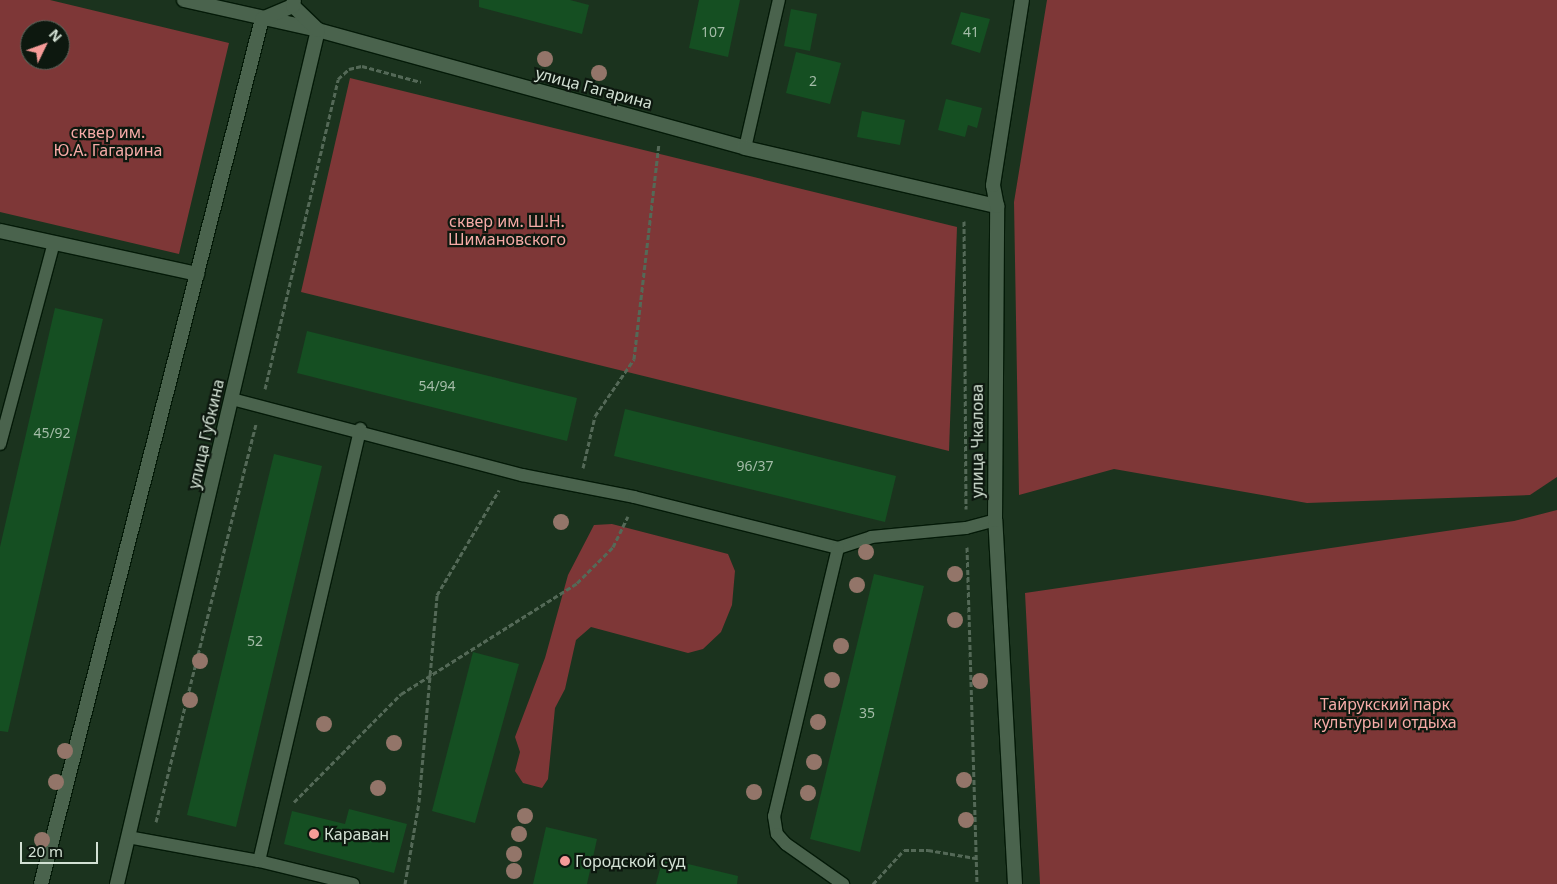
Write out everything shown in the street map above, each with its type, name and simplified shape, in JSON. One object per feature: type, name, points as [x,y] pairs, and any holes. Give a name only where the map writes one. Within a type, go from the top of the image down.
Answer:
[{"type":"street","name":"улица Гагарина","points":[[184,0],[318,30],[745,148],[997,206]]},
{"type":"street","name":"улица Чкалова","points":[[1015,884],[995,520],[997,206],[993,186],[1022,0]]},
{"type":"street","points":[[41,884],[262,18],[294,3],[318,30]]},
{"type":"street","name":"улица Губкина","points":[[117,884],[318,30]]},
{"type":"street","points":[[0,231],[197,274]]},
{"type":"lane","points":[[745,148],[779,0]]},
{"type":"lane","points":[[0,444],[54,243]]},
{"type":"lane","points":[[232,399],[360,429],[522,475],[579,488],[634,497],[838,548],[871,537],[966,528],[995,520]]},
{"type":"lane","points":[[259,861],[360,429]]},
{"type":"lane","points":[[838,548],[774,816],[777,834],[786,844],[844,884]]},
{"type":"lane","points":[[128,837],[150,843],[259,861],[349,883]]},
{"type":"path","points":[[150,843],[261,405],[338,79],[350,70],[362,66],[429,84]]},
{"type":"path","points":[[650,141],[669,146]]},
{"type":"path","points":[[579,488],[595,416],[634,359],[659,144]]},
{"type":"path","points":[[956,219],[966,221],[966,528],[977,884]]},
{"type":"path","points":[[405,884],[419,802],[437,594],[494,493],[522,475]]},
{"type":"path","points":[[271,814],[282,815],[401,694],[577,583],[613,547],[634,497]]},
{"type":"path","points":[[873,884],[904,850],[928,850],[975,858]]},
{"type":"green space","name":"сквер им. Ю.А. Гагарина","points":[[0,0],[50,0],[229,43],[179,254],[0,212]]},
{"type":"green space","points":[[1047,0],[1557,0],[1557,477],[1530,495],[1307,503],[1114,469],[1019,495],[1014,202]]},
{"type":"green space","name":"сквер им. Ш.Н. Шимановского","points":[[350,78],[957,227],[949,451],[301,292]]},
{"type":"green space","name":"Тайрукский парк культуры и отдыха","points":[[1557,510],[1557,884],[1040,884],[1025,593],[1514,521]]},
{"type":"green space","points":[[612,524],[728,554],[735,571],[732,605],[721,632],[703,649],[688,653],[591,627],[576,640],[565,689],[555,708],[548,779],[542,788],[523,783],[515,771],[520,752],[515,737],[545,658],[568,575],[594,525]]},
{"type":"building","points":[[479,0],[570,0],[589,5],[582,34],[479,7]]},
{"type":"building","points":[[699,0],[740,0],[728,57],[689,48]]},
{"type":"building","points":[[791,9],[817,14],[810,51],[784,46]]},
{"type":"building","points":[[961,12],[990,19],[980,53],[951,44]]},
{"type":"building","points":[[796,52],[841,63],[830,104],[786,93]]},
{"type":"building","points":[[946,99],[982,108],[977,128],[968,125],[965,137],[938,130]]},
{"type":"building","points":[[862,111],[905,120],[900,145],[857,137]]},
{"type":"building","points":[[55,308],[103,319],[8,732],[0,731],[0,547]]},
{"type":"building","points":[[307,331],[577,398],[567,441],[297,373]]},
{"type":"building","points":[[625,409],[896,476],[885,522],[614,456]]},
{"type":"building","points":[[274,454],[322,466],[236,827],[187,815]]},
{"type":"building","points":[[874,574],[924,586],[860,852],[810,839]]},
{"type":"building","points":[[473,652],[519,664],[475,823],[432,811]]},
{"type":"building","points":[[349,809],[407,824],[394,873],[284,844],[292,811],[345,824]]},
{"type":"building","name":"Городской суд","points":[[546,827],[597,839],[587,884],[533,884]]},
{"type":"building","name":"Городской суд","points":[[663,858],[738,876],[737,884],[656,884]]},
{"type":"place","name":"Караван","points":[[314,834]]},
{"type":"place","name":"Городской суд","points":[[565,861]]}]
